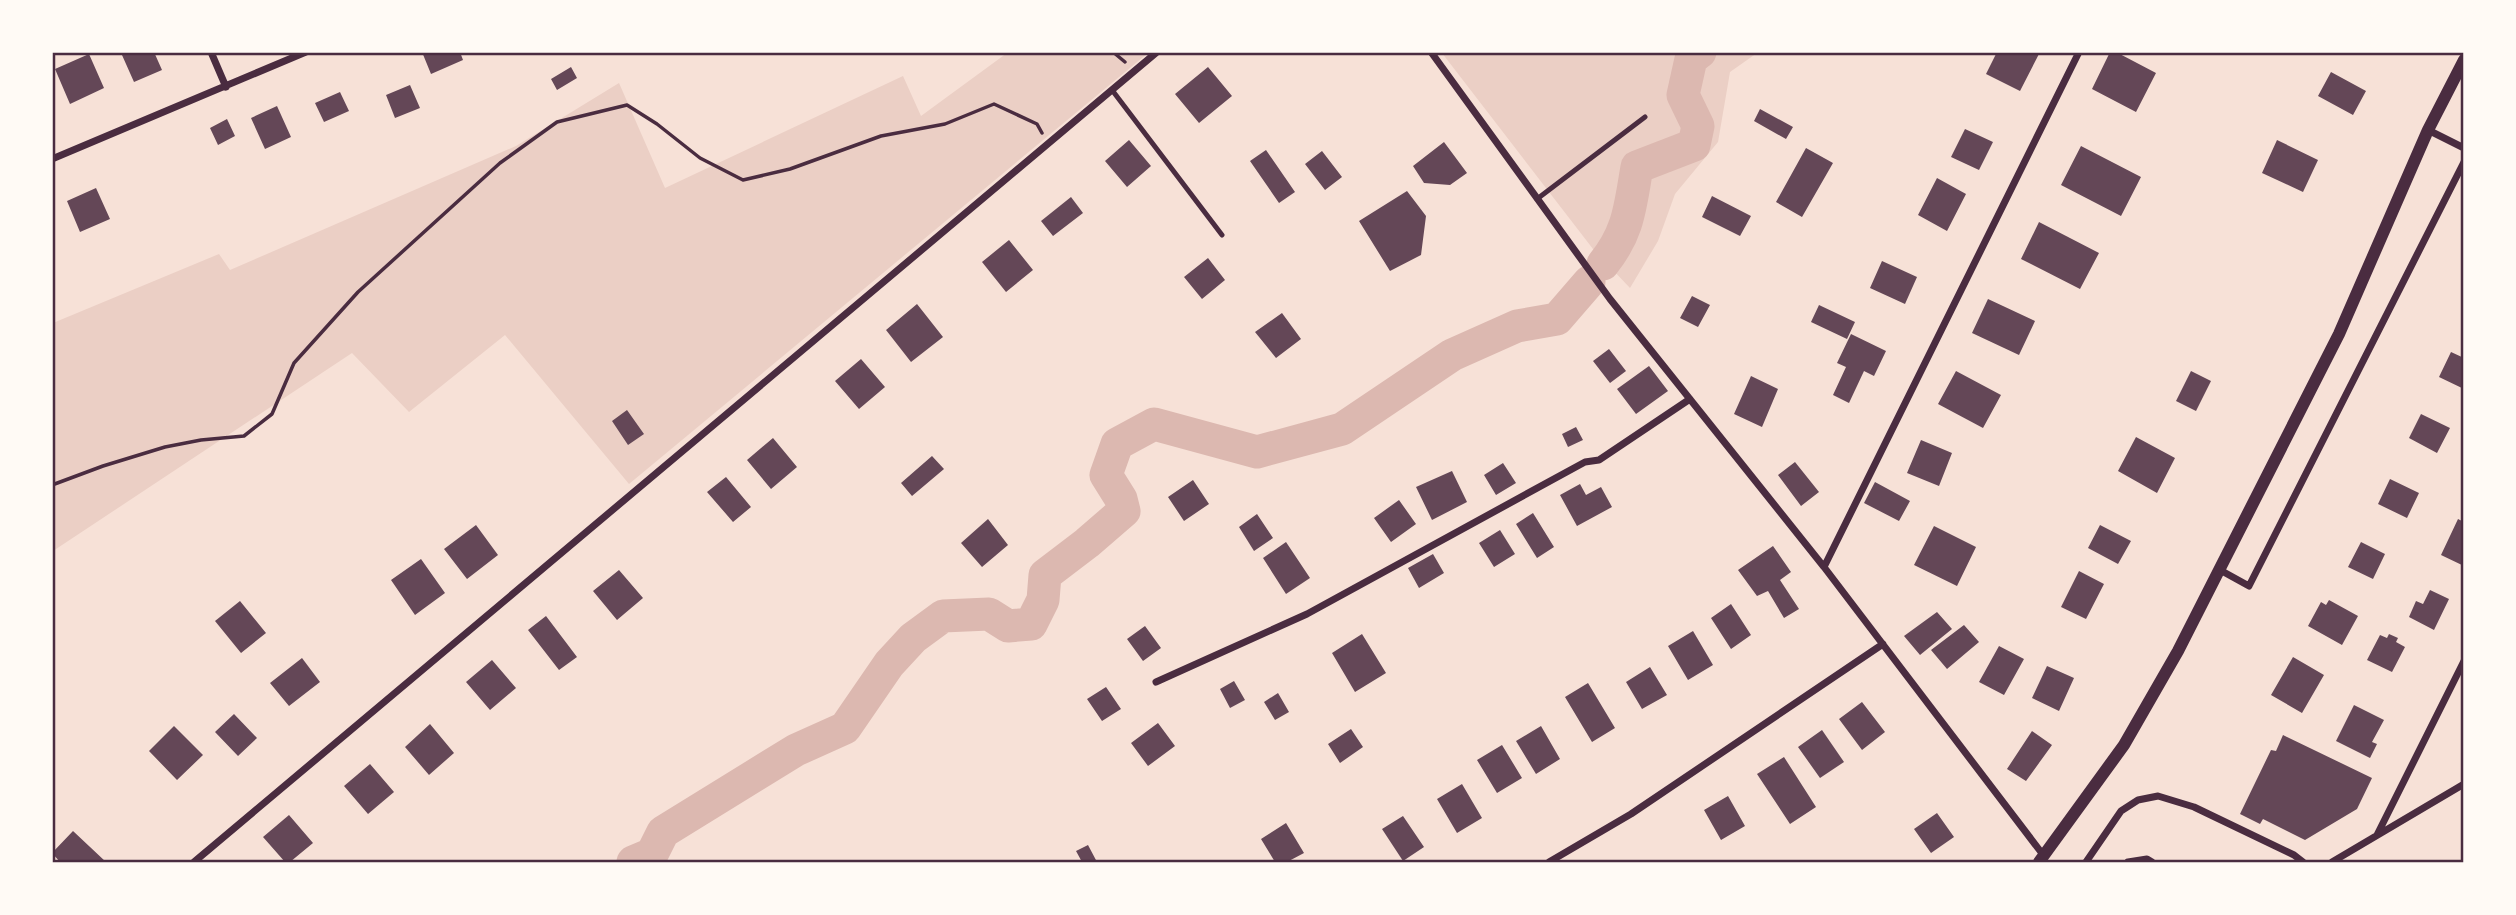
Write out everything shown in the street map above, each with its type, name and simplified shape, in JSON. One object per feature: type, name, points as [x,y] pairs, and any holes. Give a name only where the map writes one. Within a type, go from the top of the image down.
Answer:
[{"type":"street","points":[[211,52],[226,87]]},
{"type":"street","points":[[52,159],[306,52]]},
{"type":"street","points":[[194,863],[1157,52]]},
{"type":"street","points":[[1431,52],[1611,299],[1824,567],[2043,860],[2124,745],[2178,651],[2339,334],[2428,130],[2463,61]]},
{"type":"street","points":[[1824,567],[2079,52]]},
{"type":"street","points":[[2428,130],[2463,148]]},
{"type":"street","points":[[2220,570],[2249,586],[2463,162]]},
{"type":"street","points":[[1156,681],[1307,614],[1585,462],[1599,460],[1690,399]]},
{"type":"street","points":[[1549,863],[1631,814],[1883,644]]},
{"type":"street","points":[[2377,835],[2463,661]]},
{"type":"street","points":[[2332,863],[2463,784]]},
{"type":"street","points":[[2089,861],[2121,811],[2138,800],[2158,796],[2194,807],[2294,855],[2302,863]]},
{"type":"street","points":[[2128,863],[2147,859],[2152,863]]},
{"type":"lane","points":[[1112,90],[1222,235]]},
{"type":"lane","points":[[1537,198],[1645,117]]},
{"type":"path","points":[[52,485],[164,447],[244,436],[272,414],[294,363],[358,292],[499,163],[557,122],[627,105],[657,124],[700,158],[743,180],[790,169],[881,136],[944,124],[994,104],[1037,124],[1049,143]]},
{"type":"shaded area","points":[[1007,53],[1148,53],[629,484],[505,335],[409,412],[352,353],[53,551],[53,323],[219,254],[230,270],[516,146],[619,83],[665,188],[903,76],[921,116]]},
{"type":"shaded area","points":[[1442,53],[1757,53],[1730,72],[1718,142],[1675,194],[1658,241],[1630,288],[1593,249]]},
{"type":"building","points":[[127,52],[154,52],[162,70],[134,82],[122,55]]},
{"type":"building","points":[[422,52],[460,52],[463,60],[431,74]]},
{"type":"building","points":[[1997,52],[2040,52],[2020,91],[1986,74]]},
{"type":"building","points":[[2110,52],[2116,52],[2156,73],[2136,112],[2092,89]]},
{"type":"building","points":[[89,54],[104,88],[70,104],[55,69]]},
{"type":"building","points":[[571,67],[577,78],[557,90],[551,79]]},
{"type":"building","points":[[1208,67],[1232,96],[1199,123],[1175,94]]},
{"type":"building","points":[[2331,72],[2366,91],[2353,115],[2318,96]]},
{"type":"building","points":[[410,85],[420,108],[395,118],[386,95]]},
{"type":"building","points":[[340,92],[349,111],[324,122],[315,103]]},
{"type":"building","points":[[277,106],[291,137],[265,149],[251,118]]},
{"type":"building","points":[[1760,109],[1793,127],[1786,139],[1754,121]]},
{"type":"building","points":[[227,119],[235,136],[218,145],[210,128]]},
{"type":"building","points":[[1965,129],[1993,142],[1979,170],[1951,157]]},
{"type":"building","points":[[1129,140],[1151,166],[1127,187],[1105,161]]},
{"type":"building","points":[[2277,140],[2318,160],[2303,192],[2262,173]]},
{"type":"building","points":[[1444,142],[1467,173],[1450,185],[1424,183],[1413,166]]},
{"type":"building","points":[[2081,146],[2141,177],[2121,216],[2061,185]]},
{"type":"building","points":[[1806,148],[1833,163],[1802,217],[1776,202]]},
{"type":"building","points":[[1266,150],[1295,192],[1279,203],[1250,161]]},
{"type":"building","points":[[1322,151],[1342,177],[1325,190],[1305,164]]},
{"type":"building","points":[[1937,178],[1966,194],[1947,231],[1918,215]]},
{"type":"building","points":[[96,188],[110,219],[80,232],[67,201]]},
{"type":"building","points":[[1407,191],[1426,216],[1421,255],[1390,271],[1359,221]]},
{"type":"building","points":[[1712,196],[1751,216],[1740,236],[1702,217]]},
{"type":"building","points":[[1071,197],[1083,213],[1053,236],[1041,221]]},
{"type":"building","points":[[2039,222],[2099,253],[2080,289],[2021,259]]},
{"type":"building","points":[[1009,240],[1033,270],[1006,292],[982,262]]},
{"type":"building","points":[[1208,258],[1225,280],[1202,299],[1184,277]]},
{"type":"building","points":[[1882,261],[1917,277],[1905,304],[1870,288]]},
{"type":"building","points":[[1692,296],[1710,305],[1698,327],[1680,318]]},
{"type":"building","points":[[1988,299],[2035,321],[2019,355],[1972,333]]},
{"type":"building","points":[[917,304],[943,337],[911,362],[886,330]]},
{"type":"building","points":[[1819,305],[1855,322],[1847,339],[1811,322]]},
{"type":"building","points":[[1282,313],[1301,339],[1276,358],[1255,332]]},
{"type":"building","points":[[1851,334],[1886,351],[1874,376],[1864,371],[1849,403],[1833,395],[1846,367],[1837,363]]},
{"type":"building","points":[[1609,349],[1626,371],[1610,383],[1593,361]]},
{"type":"building","points":[[2451,352],[2464,358],[2464,389],[2439,377]]},
{"type":"building","points":[[861,359],[885,387],[859,409],[835,381]]},
{"type":"building","points":[[1649,366],[1668,391],[1636,414],[1617,389]]},
{"type":"building","points":[[1956,371],[2001,395],[1983,428],[1938,404]]},
{"type":"building","points":[[2191,371],[2211,381],[2196,411],[2176,401]]},
{"type":"building","points":[[1751,376],[1778,389],[1762,427],[1734,414]]},
{"type":"building","points":[[627,410],[644,434],[628,445],[612,421]]},
{"type":"building","points":[[2421,414],[2450,428],[2437,453],[2409,438]]},
{"type":"building","points":[[1576,427],[1583,440],[1568,447],[1562,434]]},
{"type":"building","points":[[2136,437],[2175,458],[2157,493],[2118,471]]},
{"type":"building","points":[[773,438],[797,467],[771,489],[747,460]]},
{"type":"building","points":[[1921,440],[1952,453],[1939,486],[1907,473]]},
{"type":"building","points":[[932,456],[944,469],[912,496],[901,483]]},
{"type":"building","points":[[1795,462],[1819,492],[1801,506],[1778,475]]},
{"type":"building","points":[[1503,463],[1516,483],[1496,495],[1484,475]]},
{"type":"building","points":[[1452,471],[1467,502],[1432,520],[1416,487]]},
{"type":"building","points":[[726,477],[751,507],[733,522],[707,492]]},
{"type":"building","points":[[2390,479],[2419,493],[2407,518],[2378,504]]},
{"type":"building","points":[[1193,480],[1209,504],[1184,521],[1168,497]]},
{"type":"building","points":[[1875,482],[1910,501],[1899,521],[1864,503]]},
{"type":"building","points":[[1580,484],[1586,495],[1601,487],[1612,507],[1577,526],[1560,495]]},
{"type":"building","points":[[1399,500],[1416,524],[1391,542],[1374,518]]},
{"type":"building","points":[[1533,513],[1554,547],[1537,558],[1516,524]]},
{"type":"building","points":[[1257,514],[1273,538],[1254,551],[1239,527]]},
{"type":"building","points":[[988,519],[1008,545],[982,567],[961,543]]},
{"type":"building","points":[[2458,519],[2464,522],[2464,566],[2441,555]]},
{"type":"building","points":[[476,525],[498,555],[467,579],[444,549]]},
{"type":"building","points":[[2100,525],[2131,541],[2118,564],[2088,548]]},
{"type":"building","points":[[1934,526],[1976,547],[1957,586],[1914,565]]},
{"type":"building","points":[[1500,530],[1515,554],[1494,567],[1479,543]]},
{"type":"building","points":[[1286,542],[1310,578],[1286,594],[1263,558]]},
{"type":"building","points":[[2361,542],[2385,554],[2373,579],[2348,567]]},
{"type":"building","points":[[1773,546],[1791,572],[1780,580],[1799,609],[1784,618],[1768,591],[1757,596],[1738,570]]},
{"type":"building","points":[[1433,554],[1444,573],[1419,588],[1408,568]]},
{"type":"building","points":[[421,559],[445,593],[415,615],[391,580]]},
{"type":"building","points":[[619,570],[643,598],[617,620],[593,591]]},
{"type":"building","points":[[2079,571],[2104,584],[2086,619],[2061,607]]},
{"type":"building","points":[[2430,590],[2449,599],[2434,630],[2409,617],[2416,601],[2423,604]]},
{"type":"building","points":[[2329,600],[2358,616],[2342,645],[2308,626],[2321,602],[2326,605]]},
{"type":"building","points":[[240,601],[266,633],[241,653],[215,621]]},
{"type":"building","points":[[1731,604],[1751,635],[1731,649],[1711,618]]},
{"type":"building","points":[[1937,612],[1952,629],[1920,655],[1904,636]]},
{"type":"building","points":[[546,616],[577,657],[559,670],[528,630]]},
{"type":"building","points":[[1964,625],[1979,642],[1947,669],[1931,650]]},
{"type":"building","points":[[1145,626],[1161,648],[1143,661],[1127,639]]},
{"type":"building","points":[[1693,631],[1713,665],[1688,680],[1668,646]]},
{"type":"building","points":[[1362,634],[1386,673],[1355,692],[1332,653]]},
{"type":"building","points":[[2389,634],[2398,638],[2396,642],[2405,647],[2392,672],[2367,660],[2380,635],[2387,638]]},
{"type":"building","points":[[1999,646],[2024,659],[2004,695],[1979,682]]},
{"type":"building","points":[[2293,657],[2324,675],[2302,713],[2271,695]]},
{"type":"building","points":[[302,658],[320,682],[289,706],[270,683]]},
{"type":"building","points":[[492,660],[516,688],[490,710],[466,682]]},
{"type":"building","points":[[2047,666],[2074,678],[2059,711],[2032,698]]},
{"type":"building","points":[[1650,667],[1667,695],[1642,709],[1626,682]]},
{"type":"building","points":[[1234,681],[1245,700],[1230,708],[1220,689]]},
{"type":"building","points":[[1588,683],[1615,728],[1592,742],[1565,697]]},
{"type":"building","points":[[1106,687],[1121,709],[1102,721],[1087,699]]},
{"type":"building","points":[[1278,693],[1289,712],[1275,720],[1264,702]]},
{"type":"building","points":[[1862,702],[1885,732],[1862,750],[1839,719]]},
{"type":"building","points":[[2354,705],[2384,720],[2372,742],[2377,744],[2370,758],[2336,741]]},
{"type":"building","points":[[234,714],[257,738],[238,756],[215,732]]},
{"type":"building","points":[[1158,723],[1175,746],[1148,766],[1131,743]]},
{"type":"building","points":[[430,724],[454,753],[429,775],[405,747]]},
{"type":"building","points":[[174,726],[203,755],[177,780],[149,751]]},
{"type":"building","points":[[1541,726],[1560,759],[1536,774],[1516,741]]},
{"type":"building","points":[[1351,729],[1363,747],[1340,763],[1328,744]]},
{"type":"building","points":[[1822,730],[1844,762],[1820,778],[1798,747]]},
{"type":"building","points":[[2032,731],[2052,745],[2026,781],[2007,769]]},
{"type":"building","points":[[2283,735],[2372,778],[2357,809],[2305,840],[2263,819],[2260,824],[2240,814],[2271,750],[2276,751]]},
{"type":"building","points":[[1502,745],[1522,778],[1497,793],[1477,760]]},
{"type":"building","points":[[1784,757],[1816,807],[1790,824],[1757,774]]},
{"type":"building","points":[[370,764],[394,792],[368,814],[344,786]]},
{"type":"building","points":[[1462,784],[1482,818],[1457,833],[1437,799]]},
{"type":"building","points":[[1728,796],[1745,826],[1721,840],[1704,810]]},
{"type":"building","points":[[1937,813],[1954,837],[1931,853],[1914,829]]},
{"type":"building","points":[[289,815],[313,843],[290,862],[285,862],[263,837]]},
{"type":"building","points":[[1403,816],[1424,847],[1403,861],[1382,829]]},
{"type":"building","points":[[1286,823],[1304,853],[1287,862],[1275,862],[1261,839]]},
{"type":"building","points":[[73,831],[106,862],[60,862],[52,853]]},
{"type":"building","points":[[1088,845],[1097,862],[1082,862],[1076,851]]},
{"type":"waterway","points":[[1603,264],[1623,230],[1637,167],[1694,145],[1698,126],[1683,95],[1691,59],[1700,52]]},
{"type":"waterway","points":[[633,862],[652,854],[663,832],[796,750],[845,728],[889,664],[913,638],[943,616],[989,614],[1008,626],[1031,624],[1043,600],[1045,575],[1124,511],[1121,499],[1106,475],[1117,444],[1154,424],[1257,452],[1342,429],[1452,355],[1517,326],[1557,319],[1589,282]]}]
